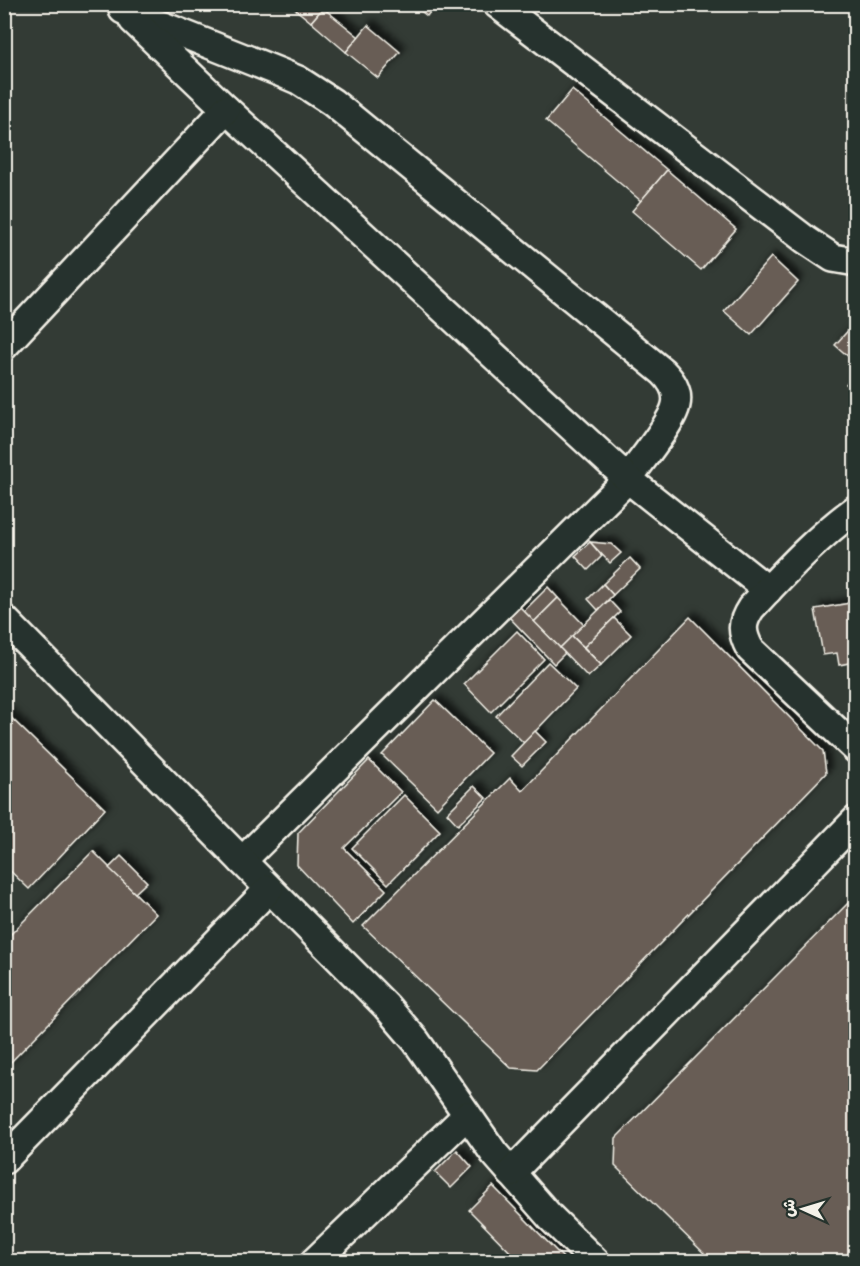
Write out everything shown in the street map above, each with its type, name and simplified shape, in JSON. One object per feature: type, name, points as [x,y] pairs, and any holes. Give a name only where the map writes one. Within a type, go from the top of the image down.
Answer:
[{"type":"lane","points":[[497,4],[806,240],[833,258],[855,262]]},
{"type":"lane","points":[[120,7],[226,109],[628,479],[768,590]]},
{"type":"lane","points":[[120,7],[279,72],[332,102],[670,379],[676,395],[677,404],[674,413],[628,479],[242,861]]},
{"type":"lane","points":[[4,346],[226,109]]},
{"type":"lane","points":[[855,509],[813,543],[751,608],[745,617],[743,628],[750,649],[855,749]]},
{"type":"lane","points":[[4,620],[386,1006],[443,1077],[467,1115],[511,1173],[551,1218],[596,1262]]},
{"type":"lane","points":[[511,1173],[855,820]]},
{"type":"lane","points":[[4,1160],[269,888]]},
{"type":"lane","points":[[314,1262],[467,1115]]},
{"type":"building","points":[[320,4],[323,8],[311,22],[290,5]]},
{"type":"building","points":[[412,4],[436,4],[427,16]]},
{"type":"building","points":[[323,8],[359,37],[346,52],[311,22]]},
{"type":"building","points":[[368,25],[400,52],[378,78],[346,52]]},
{"type":"building","points":[[572,90],[667,170],[641,201],[546,121]]},
{"type":"building","points":[[667,170],[736,229],[701,270],[632,211]]},
{"type":"building","points":[[771,257],[798,282],[751,335],[724,311]]},
{"type":"building","points":[[854,324],[856,326],[856,363],[835,345]]},
{"type":"building","points":[[856,372],[856,392],[846,384]]},
{"type":"building","points":[[590,542],[611,544],[621,553],[610,563]]},
{"type":"building","points":[[590,542],[602,556],[588,570],[575,556]]},
{"type":"building","points":[[630,558],[640,569],[613,595],[603,584]]},
{"type":"building","points":[[603,584],[613,595],[598,610],[588,599]]},
{"type":"building","points":[[548,587],[558,598],[534,622],[524,611]]},
{"type":"building","points":[[558,598],[584,625],[560,648],[534,622]]},
{"type":"building","points":[[609,600],[620,612],[584,647],[572,636]]},
{"type":"building","points":[[856,602],[856,673],[854,662],[839,665],[837,653],[823,655],[815,609]]},
{"type":"building","points":[[520,607],[565,653],[554,664],[509,617]]},
{"type":"building","points":[[690,617],[823,751],[826,773],[537,1070],[511,1068],[363,926],[510,778],[522,791]]},
{"type":"building","points":[[614,618],[631,635],[601,665],[584,647]]},
{"type":"building","points":[[517,631],[544,659],[491,712],[464,684]]},
{"type":"building","points":[[572,636],[601,665],[588,677],[560,648]]},
{"type":"building","points":[[548,662],[576,689],[524,743],[496,716]]},
{"type":"building","points":[[435,700],[490,753],[437,808],[382,755]]},
{"type":"building","points":[[4,711],[105,809],[29,889],[4,865]]},
{"type":"building","points":[[535,731],[546,742],[522,766],[511,756]]},
{"type":"building","points":[[369,760],[401,792],[344,848],[386,890],[353,924],[297,865],[298,833]]},
{"type":"building","points":[[474,786],[486,798],[458,825],[447,813]]},
{"type":"building","points":[[404,795],[440,831],[388,884],[352,848]]},
{"type":"building","points":[[93,851],[156,914],[4,1069],[4,941]]},
{"type":"building","points":[[121,856],[147,882],[135,893],[109,868]]},
{"type":"building","points":[[856,895],[856,1262],[713,1262],[615,1166],[616,1138]]},
{"type":"building","points":[[457,1150],[472,1167],[451,1188],[435,1172]]},
{"type":"building","points":[[493,1186],[567,1262],[520,1262],[469,1210]]}]
